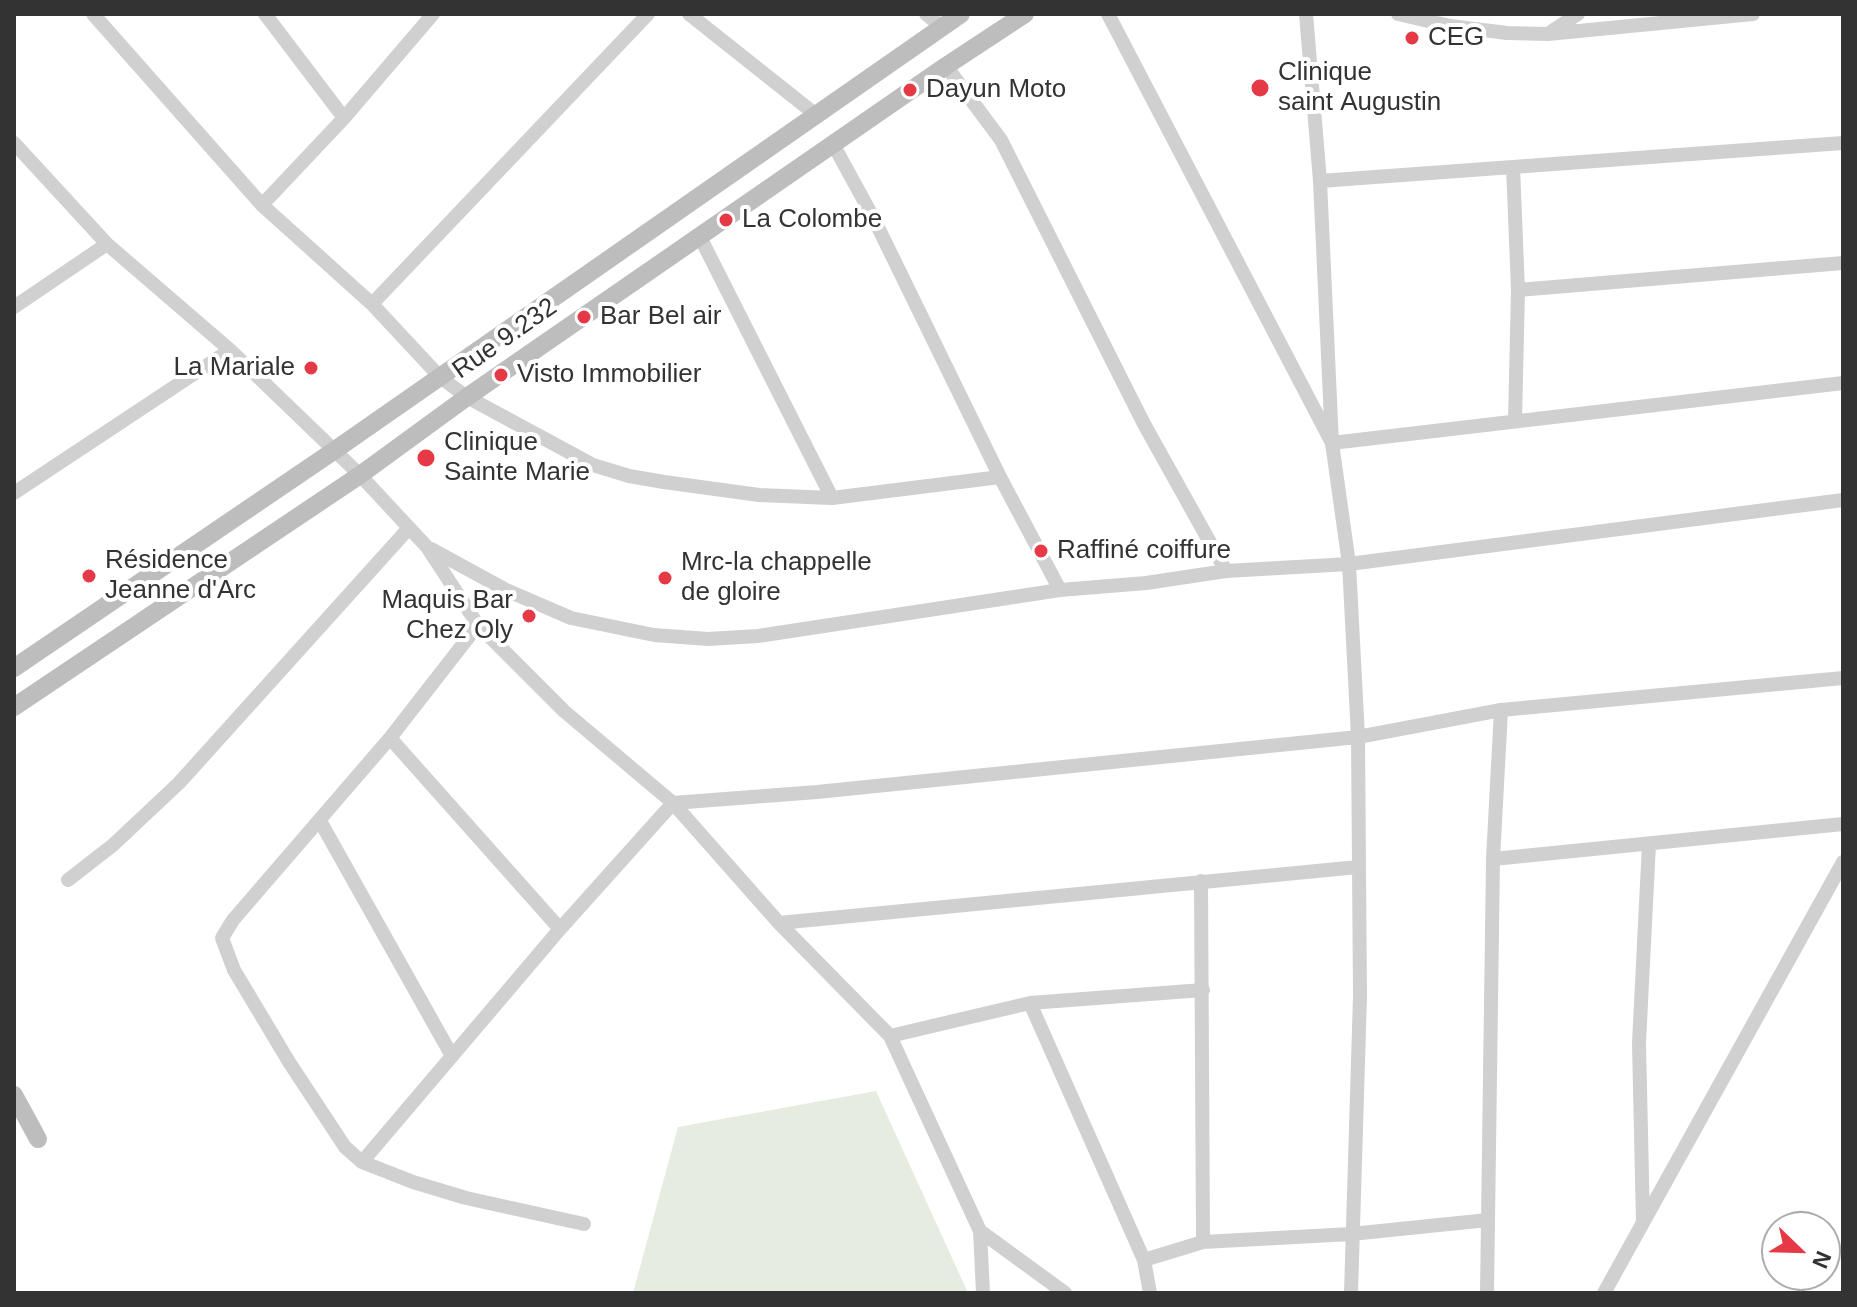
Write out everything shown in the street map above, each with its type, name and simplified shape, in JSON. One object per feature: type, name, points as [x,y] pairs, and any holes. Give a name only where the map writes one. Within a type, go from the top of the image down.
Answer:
[{"type":"street","points":[[93,14],[262,205],[372,304],[440,377],[467,397],[593,465],[629,476],[759,495],[832,498],[1000,477]]},
{"type":"street","points":[[265,14],[344,118]]},
{"type":"street","points":[[262,205],[344,118],[433,14]]},
{"type":"street","points":[[372,304],[648,14]]},
{"type":"street","points":[[689,14],[815,114]]},
{"type":"street","points":[[926,14],[942,27]]},
{"type":"street","name":"Rue 9.232","points":[[14,668],[335,450],[961,14]]},
{"type":"street","name":"Rue 9.232","points":[[14,707],[360,475],[467,397],[1025,14]]},
{"type":"street","points":[[1108,14],[1332,443]]},
{"type":"street","points":[[1306,14],[1320,181],[1332,443],[1349,564],[1358,737],[1360,996],[1351,1293]]},
{"type":"street","points":[[1398,14],[1454,20],[1507,33],[1548,34],[1753,14]]},
{"type":"street","points":[[1548,34],[1578,14]]},
{"type":"street","points":[[946,66],[1001,140],[1144,424],[1226,571]]},
{"type":"street","points":[[14,143],[107,244],[230,350],[360,475],[427,547],[478,625],[564,711],[673,803],[779,923],[890,1036],[980,1231],[983,1293]]},
{"type":"street","points":[[1320,181],[1843,143]]},
{"type":"street","points":[[833,144],[874,219],[1000,477],[1060,590]]},
{"type":"street","points":[[1513,167],[1518,290],[1515,421]]},
{"type":"street","points":[[700,237],[832,498]]},
{"type":"street","points":[[14,307],[107,244]]},
{"type":"street","points":[[1518,290],[1843,263]]},
{"type":"street","points":[[14,493],[230,350]]},
{"type":"street","points":[[1332,443],[1843,383]]},
{"type":"street","points":[[427,547],[506,590],[571,618],[654,635],[708,639],[758,636],[1060,590],[1146,583],[1226,571],[1349,564],[1843,500]]},
{"type":"street","points":[[68,880],[113,845],[179,783],[409,528]]},
{"type":"street","points":[[478,625],[390,738],[233,920],[222,938],[234,970],[289,1062],[345,1147],[362,1162],[466,1198],[584,1224]]},
{"type":"street","points":[[362,1162],[560,929],[673,803],[817,792],[1358,737],[1501,710],[1843,678]]},
{"type":"street","points":[[1487,1293],[1493,859],[1501,710]]},
{"type":"street","points":[[390,738],[560,929]]},
{"type":"street","points":[[320,821],[452,1056]]},
{"type":"street","points":[[1493,859],[1843,824]]},
{"type":"street","points":[[1643,1225],[1639,1043],[1649,844]]},
{"type":"street","points":[[1604,1293],[1843,862]]},
{"type":"street","points":[[779,923],[1358,867]]},
{"type":"street","points":[[1201,881],[1203,1242]]},
{"type":"street","points":[[890,1036],[1030,1003],[1203,990]]},
{"type":"street","points":[[1030,1003],[1144,1260],[1150,1293]]},
{"type":"street","points":[[14,1095],[38,1139],[14,1124]]},
{"type":"street","points":[[1144,1260],[1203,1242],[1351,1234],[1488,1220]]},
{"type":"street","points":[[980,1231],[1065,1293]]},
{"type":"shaded area","points":[[876,1091],[968,1293],[633,1293],[678,1127]]},
{"type":"place","name":"CEG","points":[[1412,38]]},
{"type":"place","name":"Clinique saint Augustin","points":[[1260,88]]},
{"type":"place","name":"Dayun Moto","points":[[910,90]]},
{"type":"place","name":"La Colombe","points":[[726,220]]},
{"type":"place","name":"Bar Bel air","points":[[584,317]]},
{"type":"place","name":"La Mariale","points":[[311,368]]},
{"type":"place","name":"Visto Immobilier","points":[[501,375]]},
{"type":"place","name":"Clinique Sainte Marie","points":[[426,458]]},
{"type":"place","name":"Raffiné coiffure","points":[[1041,551]]},
{"type":"place","name":"Résidence Jeanne d'Arc","points":[[89,576]]},
{"type":"place","name":"Mrc-la chappelle de gloire","points":[[665,578]]},
{"type":"place","name":"Maquis Bar Chez Oly","points":[[529,616]]}]
